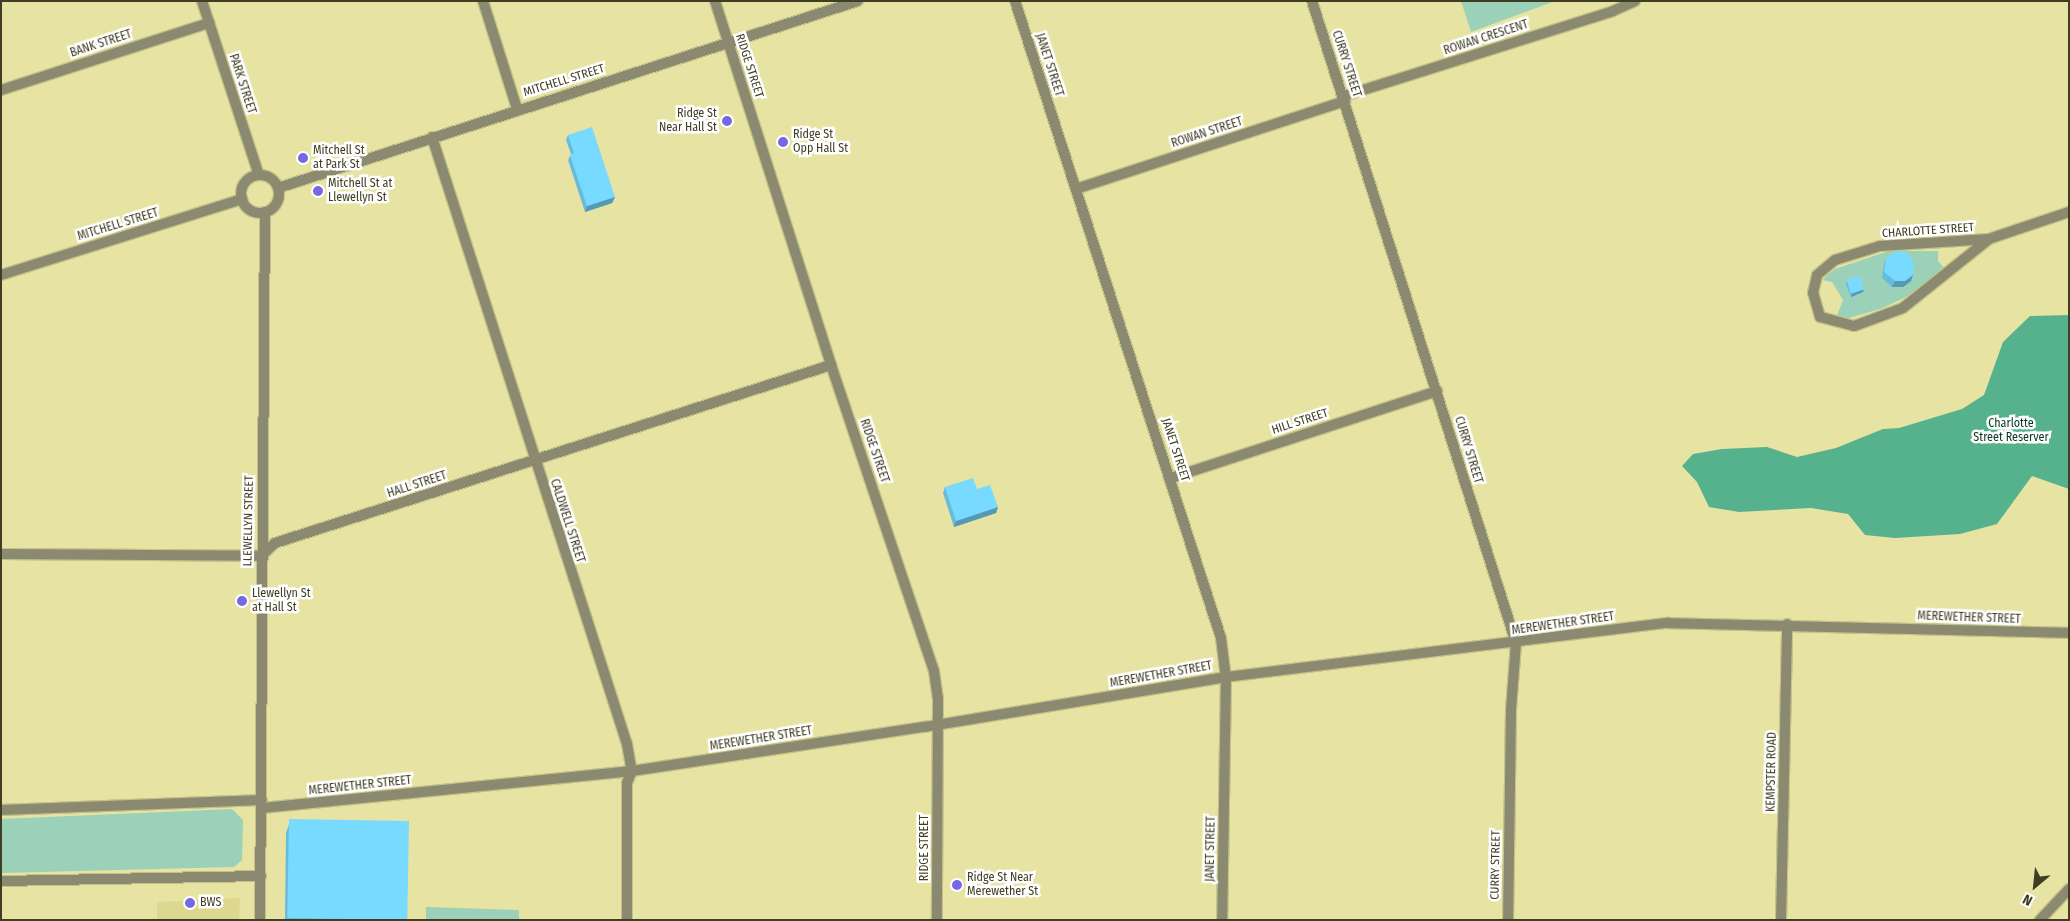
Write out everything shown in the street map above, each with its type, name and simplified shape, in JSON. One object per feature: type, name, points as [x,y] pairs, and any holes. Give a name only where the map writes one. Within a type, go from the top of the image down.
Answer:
[{"type":"street","name":"PARK STREET","points":[[202,1],[259,175]]},
{"type":"street","points":[[483,1],[517,109]]},
{"type":"street","name":"RIDGE STREET","points":[[714,1],[831,365],[934,671],[938,725],[937,920]]},
{"type":"street","name":"MITCHELL STREET","points":[[278,188],[517,109],[858,1]]},
{"type":"street","name":"JANET STREET","points":[[1015,1],[1171,478],[1221,638],[1226,676],[1222,920]]},
{"type":"street","name":"CURRY STREET","points":[[1312,1],[1516,643],[1511,710],[1508,920]]},
{"type":"street","name":"ROWAN CRESCENT","points":[[1344,98],[1604,14],[1635,1]]},
{"type":"street","name":"BANK STREET","points":[[1,90],[209,23]]},
{"type":"street","name":"ROWAN STREET","points":[[1076,189],[1344,98]]},
{"type":"street","name":"CALDWELL STREET","points":[[432,137],[534,461],[627,744],[632,771],[628,783],[627,920]]},
{"type":"street","points":[[259,175],[272,180],[278,188],[275,205],[265,212],[248,209],[242,199],[242,186],[259,175]]},
{"type":"street","name":"MITCHELL STREET","points":[[1,275],[242,199]]},
{"type":"street","name":"LLEWELLYN STREET","points":[[260,920],[262,804],[261,556],[265,212]]},
{"type":"street","name":"CHARLOTTE STREET","points":[[1989,239],[1903,308],[1854,326],[1820,317],[1812,293],[1817,275],[1835,260],[1880,246],[1989,239],[2069,212]]},
{"type":"street","name":"HALL STREET","points":[[261,556],[275,543],[831,365]]},
{"type":"street","name":"HILL STREET","points":[[1171,478],[1437,391]]},
{"type":"street","points":[[1,554],[261,556]]},
{"type":"street","name":"MEREWETHER STREET","points":[[1,810],[262,804],[632,771],[938,725],[1226,676],[1516,643],[1668,623],[1787,624],[2069,633]]},
{"type":"street","name":"KEMPSTER ROAD","points":[[1782,920],[1787,624]]},
{"type":"street","points":[[1,881],[261,876]]},
{"type":"street","points":[[2040,920],[2069,889]]},
{"type":"shaded area","points":[[240,898],[239,920],[157,920],[157,902]]},
{"type":"green space","points":[[1461,1],[1555,1],[1471,32]]},
{"type":"green space","points":[[1889,251],[1938,251],[1938,261],[1946,270],[1910,295],[1883,308],[1846,319],[1836,318],[1843,300],[1832,282],[1823,280],[1835,269]]},
{"type":"green space","name":"Charlotte Street Reserver","points":[[2069,315],[2069,489],[2032,476],[1997,524],[1960,534],[1895,538],[1865,535],[1848,514],[1811,508],[1739,512],[1709,507],[1697,482],[1682,466],[1693,454],[1722,449],[1767,447],[1797,457],[1836,448],[1883,429],[1899,428],[1962,409],[1984,395],[2003,342],[2030,316]]},
{"type":"green space","points":[[232,809],[243,820],[242,860],[234,867],[1,873],[1,819]]},
{"type":"green space","points":[[426,907],[519,910],[519,920],[426,920]]},
{"type":"building","points":[[592,127],[615,197],[587,206],[570,155],[574,153],[568,135]]},
{"type":"building","points":[[1904,251],[1914,261],[1913,275],[1905,281],[1895,281],[1884,272],[1886,259],[1894,252]]},
{"type":"building","points":[[1860,276],[1864,289],[1851,293],[1847,280]]},
{"type":"building","points":[[973,478],[977,489],[990,485],[998,507],[956,521],[945,487]]},
{"type":"building","points":[[289,819],[409,821],[407,920],[287,918]]},
{"type":"place","name":"Ridge St Near Hall St","points":[[727,121]]},
{"type":"place","name":"Ridge St Opp Hall St","points":[[783,142]]},
{"type":"place","name":"Mitchell St at Park St","points":[[303,158]]},
{"type":"place","name":"Mitchell St at Llewellyn St","points":[[318,191]]},
{"type":"place","name":"Llewellyn St at Hall St","points":[[242,601]]},
{"type":"place","name":"Ridge St Near Merewether St","points":[[957,885]]},
{"type":"place","name":"BWS","points":[[190,903]]}]
